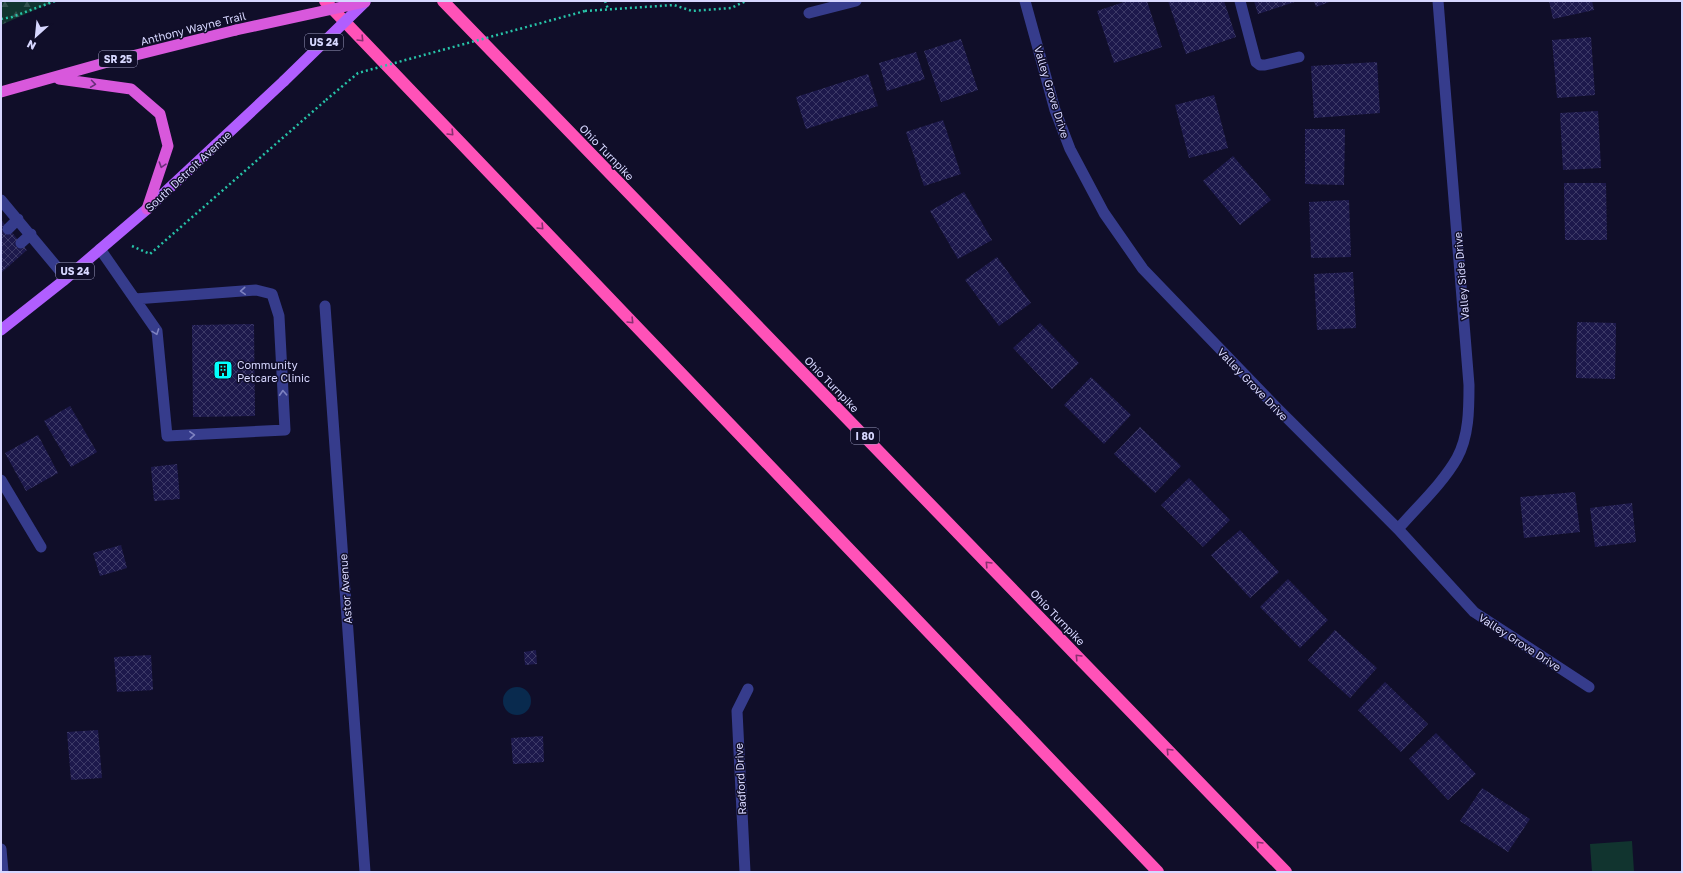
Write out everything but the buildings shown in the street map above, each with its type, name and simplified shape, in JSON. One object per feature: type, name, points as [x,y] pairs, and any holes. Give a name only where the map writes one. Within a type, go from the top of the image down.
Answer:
[{"type":"highway","points":[[324,1],[1158,872]]},
{"type":"highway","name":"Ohio Turnpike","points":[[443,1],[1286,872]]},
{"type":"highway","name":"Anthony Wayne Trail","points":[[1,92],[104,63],[236,30],[367,2]]},
{"type":"highway","points":[[55,78],[131,89],[160,114],[168,146],[148,209]]},
{"type":"main road","name":"South Detroit Avenue","points":[[1,330],[148,209],[367,2]]},
{"type":"street","points":[[809,13],[856,1]]},
{"type":"street","name":"Valley Grove Drive","points":[[1025,1],[1055,110],[1070,149],[1104,213],[1143,269],[1268,400],[1398,529],[1474,612],[1589,686]]},
{"type":"street","points":[[1240,1],[1256,62],[1260,65],[1265,65],[1299,57]]},
{"type":"street","name":"Valley Side Drive","points":[[1398,529],[1447,472],[1457,456],[1465,434],[1469,413],[1469,385],[1438,1]]},
{"type":"street","points":[[1,200],[31,234],[66,278]]},
{"type":"street","points":[[8,228],[18,220]]},
{"type":"street","points":[[21,243],[31,234]]},
{"type":"street","points":[[100,249],[157,331],[167,436],[286,430],[279,316],[272,294],[256,290],[135,299]]},
{"type":"street","name":"Astor Avenue","points":[[325,306],[365,872]]},
{"type":"street","points":[[1,480],[41,547]]},
{"type":"street","name":"Radford Drive","points":[[745,872],[737,711],[748,689]]},
{"type":"street","points":[[1,849],[3,872]]},
{"type":"path","points":[[1,19],[12,17],[55,1]]},
{"type":"path","points":[[605,1],[608,9]]},
{"type":"path","points":[[150,254],[358,73],[585,11],[674,5],[692,11],[731,8],[746,1]]},
{"type":"green space","points":[[1,1],[55,1],[1,25]]},
{"type":"green space","points":[[1632,841],[1634,872],[1592,872],[1590,844]]},
{"type":"water","points":[[517,687],[527,691],[531,701],[527,711],[517,715],[507,711],[503,701],[507,691]]},
{"type":"place","name":"Community Petcare Clinic","points":[[223,370]]}]
